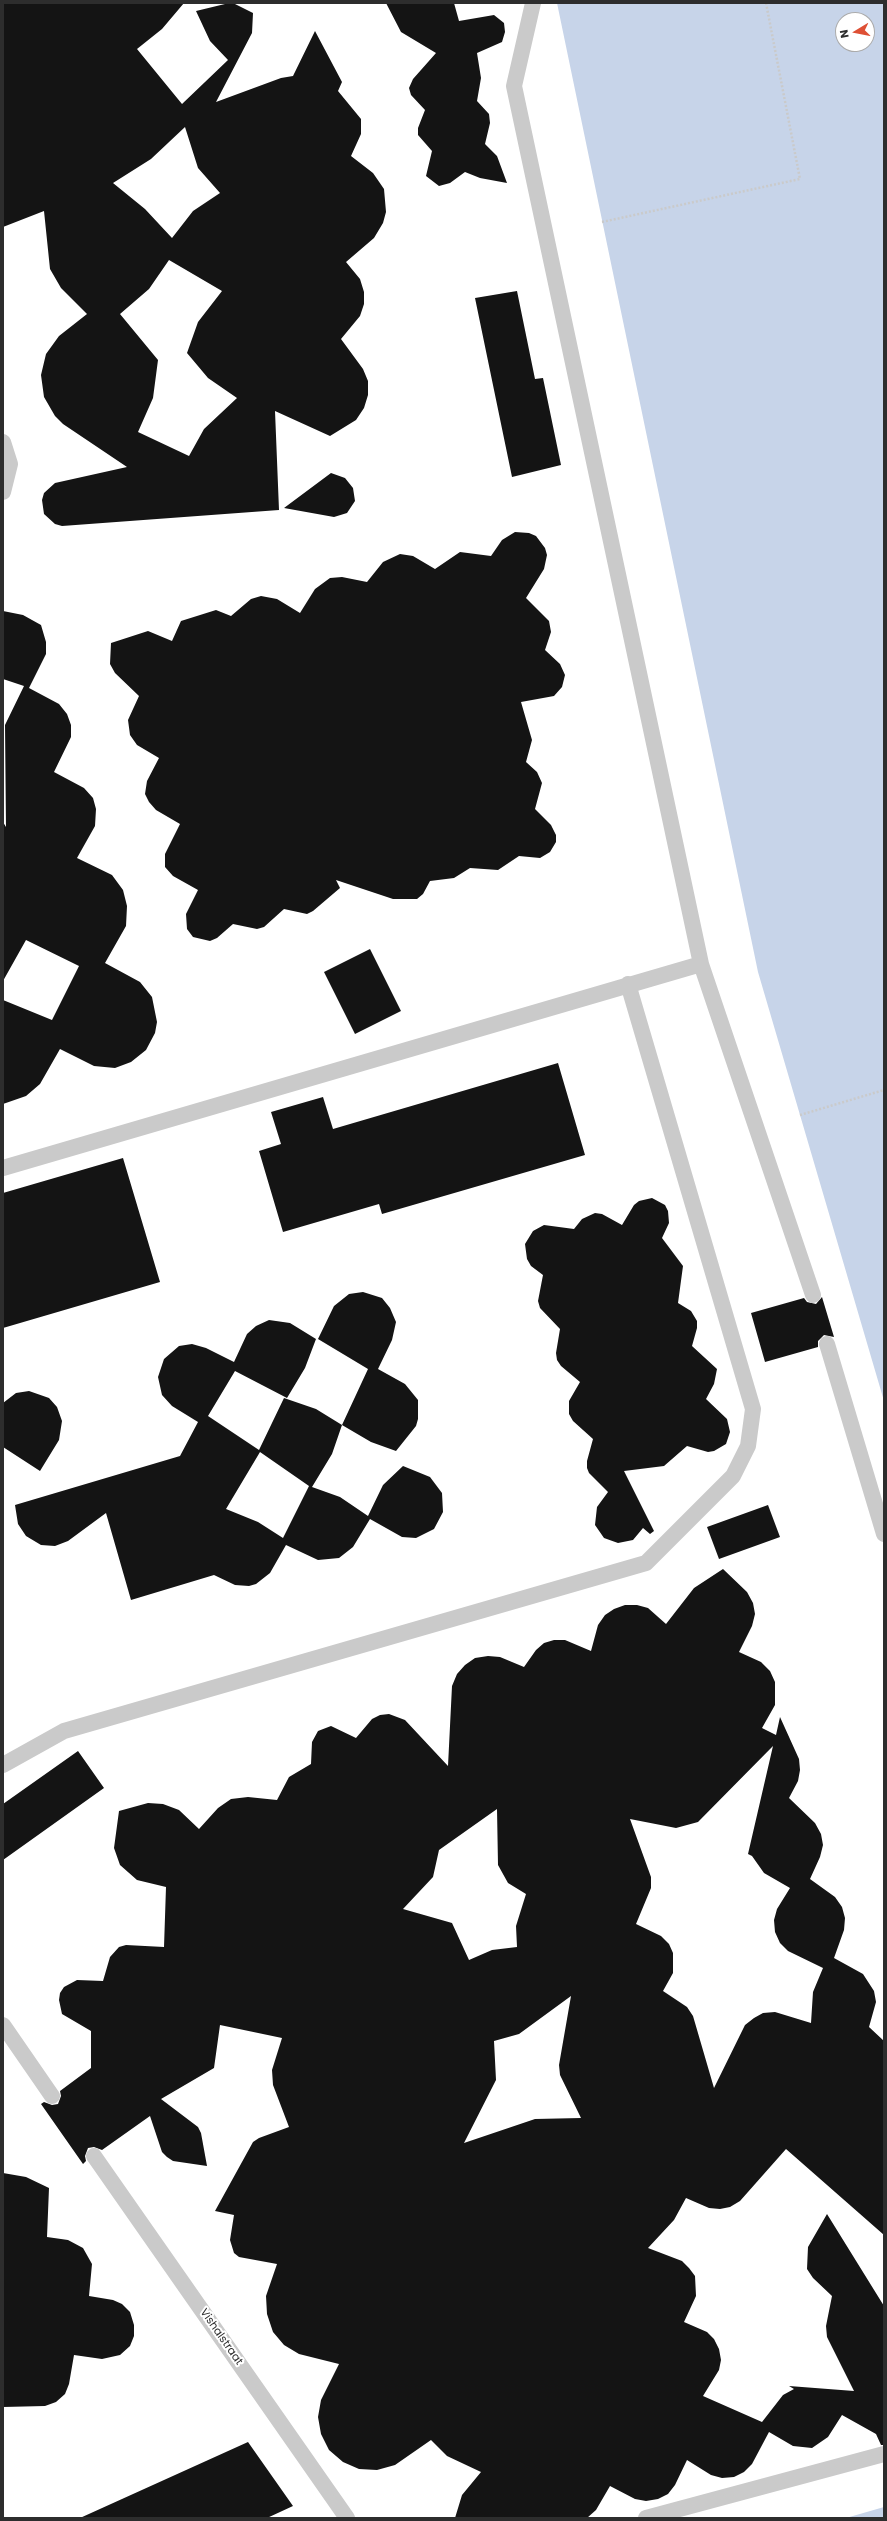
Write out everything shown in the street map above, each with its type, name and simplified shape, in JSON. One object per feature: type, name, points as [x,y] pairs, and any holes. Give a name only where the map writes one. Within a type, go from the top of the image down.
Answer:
[{"type":"lane","points":[[533,3],[514,86],[701,964],[813,1295]]},
{"type":"lane","points":[[3,442],[10,464],[3,492]]},
{"type":"lane","points":[[3,1168],[628,984],[701,964]]},
{"type":"lane","points":[[3,1765],[64,1732],[646,1563],[733,1476],[748,1446],[753,1409],[628,984]]},
{"type":"lane","points":[[827,1344],[884,1534]]},
{"type":"lane","points":[[3,2025],[52,2096]]},
{"type":"lane","name":"Vishalstraat","points":[[94,2156],[347,2518]]},
{"type":"lane","points":[[646,2518],[884,2454]]},
{"type":"path","points":[[602,222],[800,179],[766,3]]},
{"type":"path","points":[[800,1115],[884,1090]]},
{"type":"water","points":[[557,3],[884,3],[884,1401],[758,972]]},
{"type":"water","points":[[884,2507],[884,2518],[846,2518]]},
{"type":"building","points":[[3,3],[184,3],[162,29],[137,49],[182,104],[228,60],[210,41],[196,11],[225,4],[235,4],[253,13],[252,33],[216,102],[281,78],[293,76],[315,31],[342,82],[338,91],[361,119],[361,134],[351,156],[373,173],[384,189],[386,212],[383,223],[374,238],[346,262],[360,279],[364,292],[364,304],[360,316],[341,339],[363,369],[368,381],[368,395],[364,408],[356,420],[330,436],[275,411],[279,510],[62,526],[55,524],[44,514],[42,500],[44,493],[55,483],[127,467],[63,424],[55,416],[44,397],[41,375],[46,354],[59,336],[87,314],[61,288],[50,269],[44,211],[3,227]],"holes":[[[185,127],[198,168],[220,193],[193,211],[172,238],[145,209],[113,183],[151,159]],[[169,260],[222,291],[198,322],[187,353],[208,378],[237,398],[204,429],[189,456],[138,432],[153,398],[158,360],[120,314],[149,289]]]},
{"type":"building","points":[[386,3],[454,3],[459,21],[494,15],[504,23],[505,32],[502,42],[477,53],[481,78],[477,101],[489,114],[490,123],[485,144],[497,156],[507,183],[480,178],[465,172],[450,183],[439,186],[426,176],[432,151],[418,135],[418,128],[425,110],[411,95],[409,88],[413,79],[436,53],[401,32]]},
{"type":"building","points":[[517,291],[535,379],[543,378],[561,465],[512,477],[475,298]]},
{"type":"building","points":[[331,473],[345,478],[353,488],[355,501],[347,513],[334,517],[284,508]]},
{"type":"building","points":[[515,532],[529,533],[536,536],[545,548],[547,555],[544,569],[526,598],[549,621],[551,632],[545,650],[560,664],[565,675],[562,687],[554,696],[521,702],[532,740],[526,762],[537,772],[542,783],[535,809],[551,825],[556,835],[556,842],[550,852],[540,858],[519,856],[498,870],[470,868],[454,878],[430,881],[423,894],[417,899],[393,899],[336,880],[340,888],[313,911],[307,914],[284,909],[264,927],[257,929],[233,924],[217,938],[210,941],[193,937],[187,929],[186,914],[198,890],[173,876],[165,867],[165,854],[180,824],[156,810],[149,802],[145,794],[147,781],[159,758],[137,745],[130,735],[128,720],[139,696],[115,673],[110,664],[111,643],[148,631],[172,641],[181,621],[216,610],[231,616],[251,599],[261,596],[277,599],[300,613],[315,589],[330,578],[342,577],[367,582],[383,562],[400,554],[413,556],[435,569],[460,552],[491,556],[502,540]]},
{"type":"building","points":[[3,611],[23,615],[41,625],[46,642],[46,654],[29,688],[59,704],[67,714],[71,725],[71,737],[54,772],[84,788],[93,798],[96,809],[95,826],[77,858],[112,875],[123,890],[127,906],[126,926],[105,963],[140,982],[152,997],[157,1022],[155,1033],[146,1050],[131,1062],[115,1068],[94,1066],[60,1049],[40,1084],[26,1096],[3,1104],[3,1000],[52,1020],[79,966],[26,940],[3,981],[3,822],[6,827],[5,725],[24,686],[3,679]]},
{"type":"building","points":[[370,949],[401,1011],[355,1034],[324,972]]},
{"type":"building","points":[[558,1063],[585,1155],[382,1214],[379,1204],[283,1232],[259,1151],[281,1144],[271,1112],[323,1097],[333,1129]]},
{"type":"building","points":[[123,1158],[160,1282],[3,1328],[3,1193]]},
{"type":"building","points":[[652,1198],[665,1205],[668,1211],[669,1223],[662,1238],[683,1266],[678,1303],[691,1311],[697,1321],[697,1328],[692,1346],[717,1369],[714,1384],[706,1399],[727,1419],[730,1432],[726,1444],[714,1451],[708,1452],[687,1446],[664,1466],[624,1471],[654,1531],[650,1534],[643,1528],[633,1540],[618,1543],[604,1538],[595,1525],[597,1507],[608,1492],[589,1473],[587,1468],[587,1461],[593,1439],[573,1421],[569,1414],[569,1401],[580,1382],[561,1366],[557,1360],[556,1353],[560,1329],[540,1308],[538,1301],[543,1275],[531,1266],[527,1259],[525,1244],[533,1231],[544,1225],[574,1229],[582,1219],[595,1213],[602,1214],[622,1225],[634,1205],[639,1201]]},
{"type":"building","points":[[363,1292],[382,1298],[390,1308],[396,1322],[392,1340],[378,1369],[405,1384],[418,1400],[418,1419],[416,1426],[396,1451],[371,1442],[342,1425],[368,1369],[318,1339],[334,1306],[349,1294]]},
{"type":"building","points":[[822,1297],[834,1337],[824,1335],[818,1341],[818,1347],[765,1362],[751,1313],[804,1298],[807,1302],[816,1304]]},
{"type":"building","points":[[269,1320],[290,1323],[316,1339],[305,1368],[287,1398],[235,1371],[208,1416],[259,1450],[284,1398],[316,1409],[342,1425],[332,1454],[312,1487],[340,1497],[368,1516],[383,1485],[403,1466],[430,1477],[442,1493],[443,1512],[434,1529],[416,1538],[402,1537],[370,1519],[353,1547],[339,1558],[318,1560],[286,1545],[270,1573],[256,1584],[249,1586],[235,1585],[214,1575],[131,1600],[106,1513],[68,1541],[55,1546],[41,1545],[26,1536],[18,1524],[15,1505],[180,1456],[198,1422],[172,1406],[162,1395],[158,1377],[164,1359],[179,1346],[192,1344],[206,1348],[234,1362],[247,1334],[256,1326]],"holes":[[[260,1452],[309,1486],[283,1538],[258,1522],[226,1509]]]},
{"type":"building","points":[[29,1391],[49,1398],[57,1407],[62,1421],[59,1440],[40,1471],[3,1447],[3,1403],[16,1393]]},
{"type":"building","points":[[768,1505],[780,1537],[719,1559],[707,1527]]},
{"type":"building","points":[[723,1569],[747,1592],[753,1603],[755,1614],[752,1626],[739,1652],[761,1662],[770,1671],[775,1682],[775,1705],[762,1728],[776,1735],[780,1717],[799,1759],[800,1770],[798,1781],[789,1798],[815,1823],[821,1834],[823,1845],[820,1857],[810,1879],[835,1897],[842,1907],[845,1918],[844,1930],[834,1958],[863,1974],[874,1991],[876,2002],[869,2027],[884,2041],[884,2235],[786,2149],[740,2201],[730,2207],[720,2209],[709,2208],[686,2198],[674,2220],[648,2248],[682,2261],[695,2276],[696,2296],[684,2322],[707,2332],[714,2339],[719,2349],[721,2360],[719,2370],[703,2396],[762,2422],[783,2395],[794,2389],[789,2386],[854,2391],[827,2337],[826,2326],[832,2296],[813,2278],[807,2269],[808,2247],[827,2214],[884,2306],[884,2445],[881,2445],[876,2434],[842,2415],[828,2437],[812,2448],[793,2446],[769,2432],[752,2464],[744,2472],[734,2477],[722,2478],[711,2475],[687,2460],[675,2485],[668,2494],[658,2499],[646,2501],[635,2499],[610,2486],[596,2510],[587,2518],[455,2518],[462,2495],[481,2472],[447,2456],[431,2440],[395,2465],[377,2470],[359,2469],[343,2462],[329,2450],[321,2434],[318,2417],[321,2400],[339,2364],[299,2354],[284,2345],[273,2332],[267,2314],[266,2296],[277,2264],[239,2257],[234,2253],[230,2240],[234,2215],[215,2211],[253,2142],[259,2138],[289,2127],[273,2085],[272,2070],[282,2038],[220,2025],[214,2068],[161,2099],[198,2127],[201,2133],[207,2166],[173,2161],[167,2157],[162,2152],[150,2116],[102,2150],[94,2147],[88,2148],[85,2156],[86,2161],[83,2164],[41,2104],[44,2102],[52,2105],[58,2104],[61,2096],[60,2091],[91,2068],[91,2031],[62,2014],[59,2000],[60,1993],[64,1987],[77,1980],[103,1981],[110,1957],[119,1947],[126,1945],[164,1947],[166,1887],[137,1880],[120,1865],[114,1848],[119,1811],[148,1803],[163,1804],[179,1810],[199,1829],[218,1808],[231,1799],[248,1797],[277,1800],[289,1777],[311,1764],[312,1742],[318,1731],[331,1726],[356,1738],[372,1719],[380,1715],[389,1714],[405,1720],[448,1766],[452,1686],[457,1674],[465,1665],[475,1658],[488,1656],[500,1657],[524,1667],[536,1650],[544,1643],[554,1640],[565,1640],[591,1651],[598,1625],[605,1615],[614,1609],[625,1605],[637,1605],[648,1608],[666,1624],[694,1588]],"holes":[[[773,1746],[748,1854],[752,1856],[764,1873],[790,1888],[777,1909],[774,1920],[775,1932],[780,1943],[788,1951],[823,1968],[813,1992],[811,2023],[775,2012],[763,2013],[754,2018],[745,2025],[714,2088],[693,2016],[687,2007],[663,1991],[673,1973],[673,1953],[669,1944],[661,1936],[636,1924],[651,1888],[651,1877],[630,1819],[676,1828],[698,1822]],[[497,1809],[498,1865],[508,1883],[526,1894],[516,1926],[517,1947],[492,1950],[469,1960],[452,1923],[403,1909],[433,1877],[439,1850]],[[571,1996],[559,2065],[560,2075],[581,2118],[535,2119],[464,2143],[496,2080],[494,2041],[519,2034]]]},
{"type":"building","points":[[78,1751],[104,1788],[3,1860],[3,1804]]},
{"type":"building","points":[[3,2173],[26,2177],[49,2188],[47,2237],[68,2240],[83,2248],[92,2264],[89,2296],[113,2300],[122,2304],[130,2312],[134,2325],[134,2336],[130,2346],[120,2355],[102,2359],[74,2355],[69,2384],[65,2394],[56,2402],[45,2406],[3,2407]]},
{"type":"building","points":[[248,2442],[293,2506],[267,2518],[80,2518]]}]
